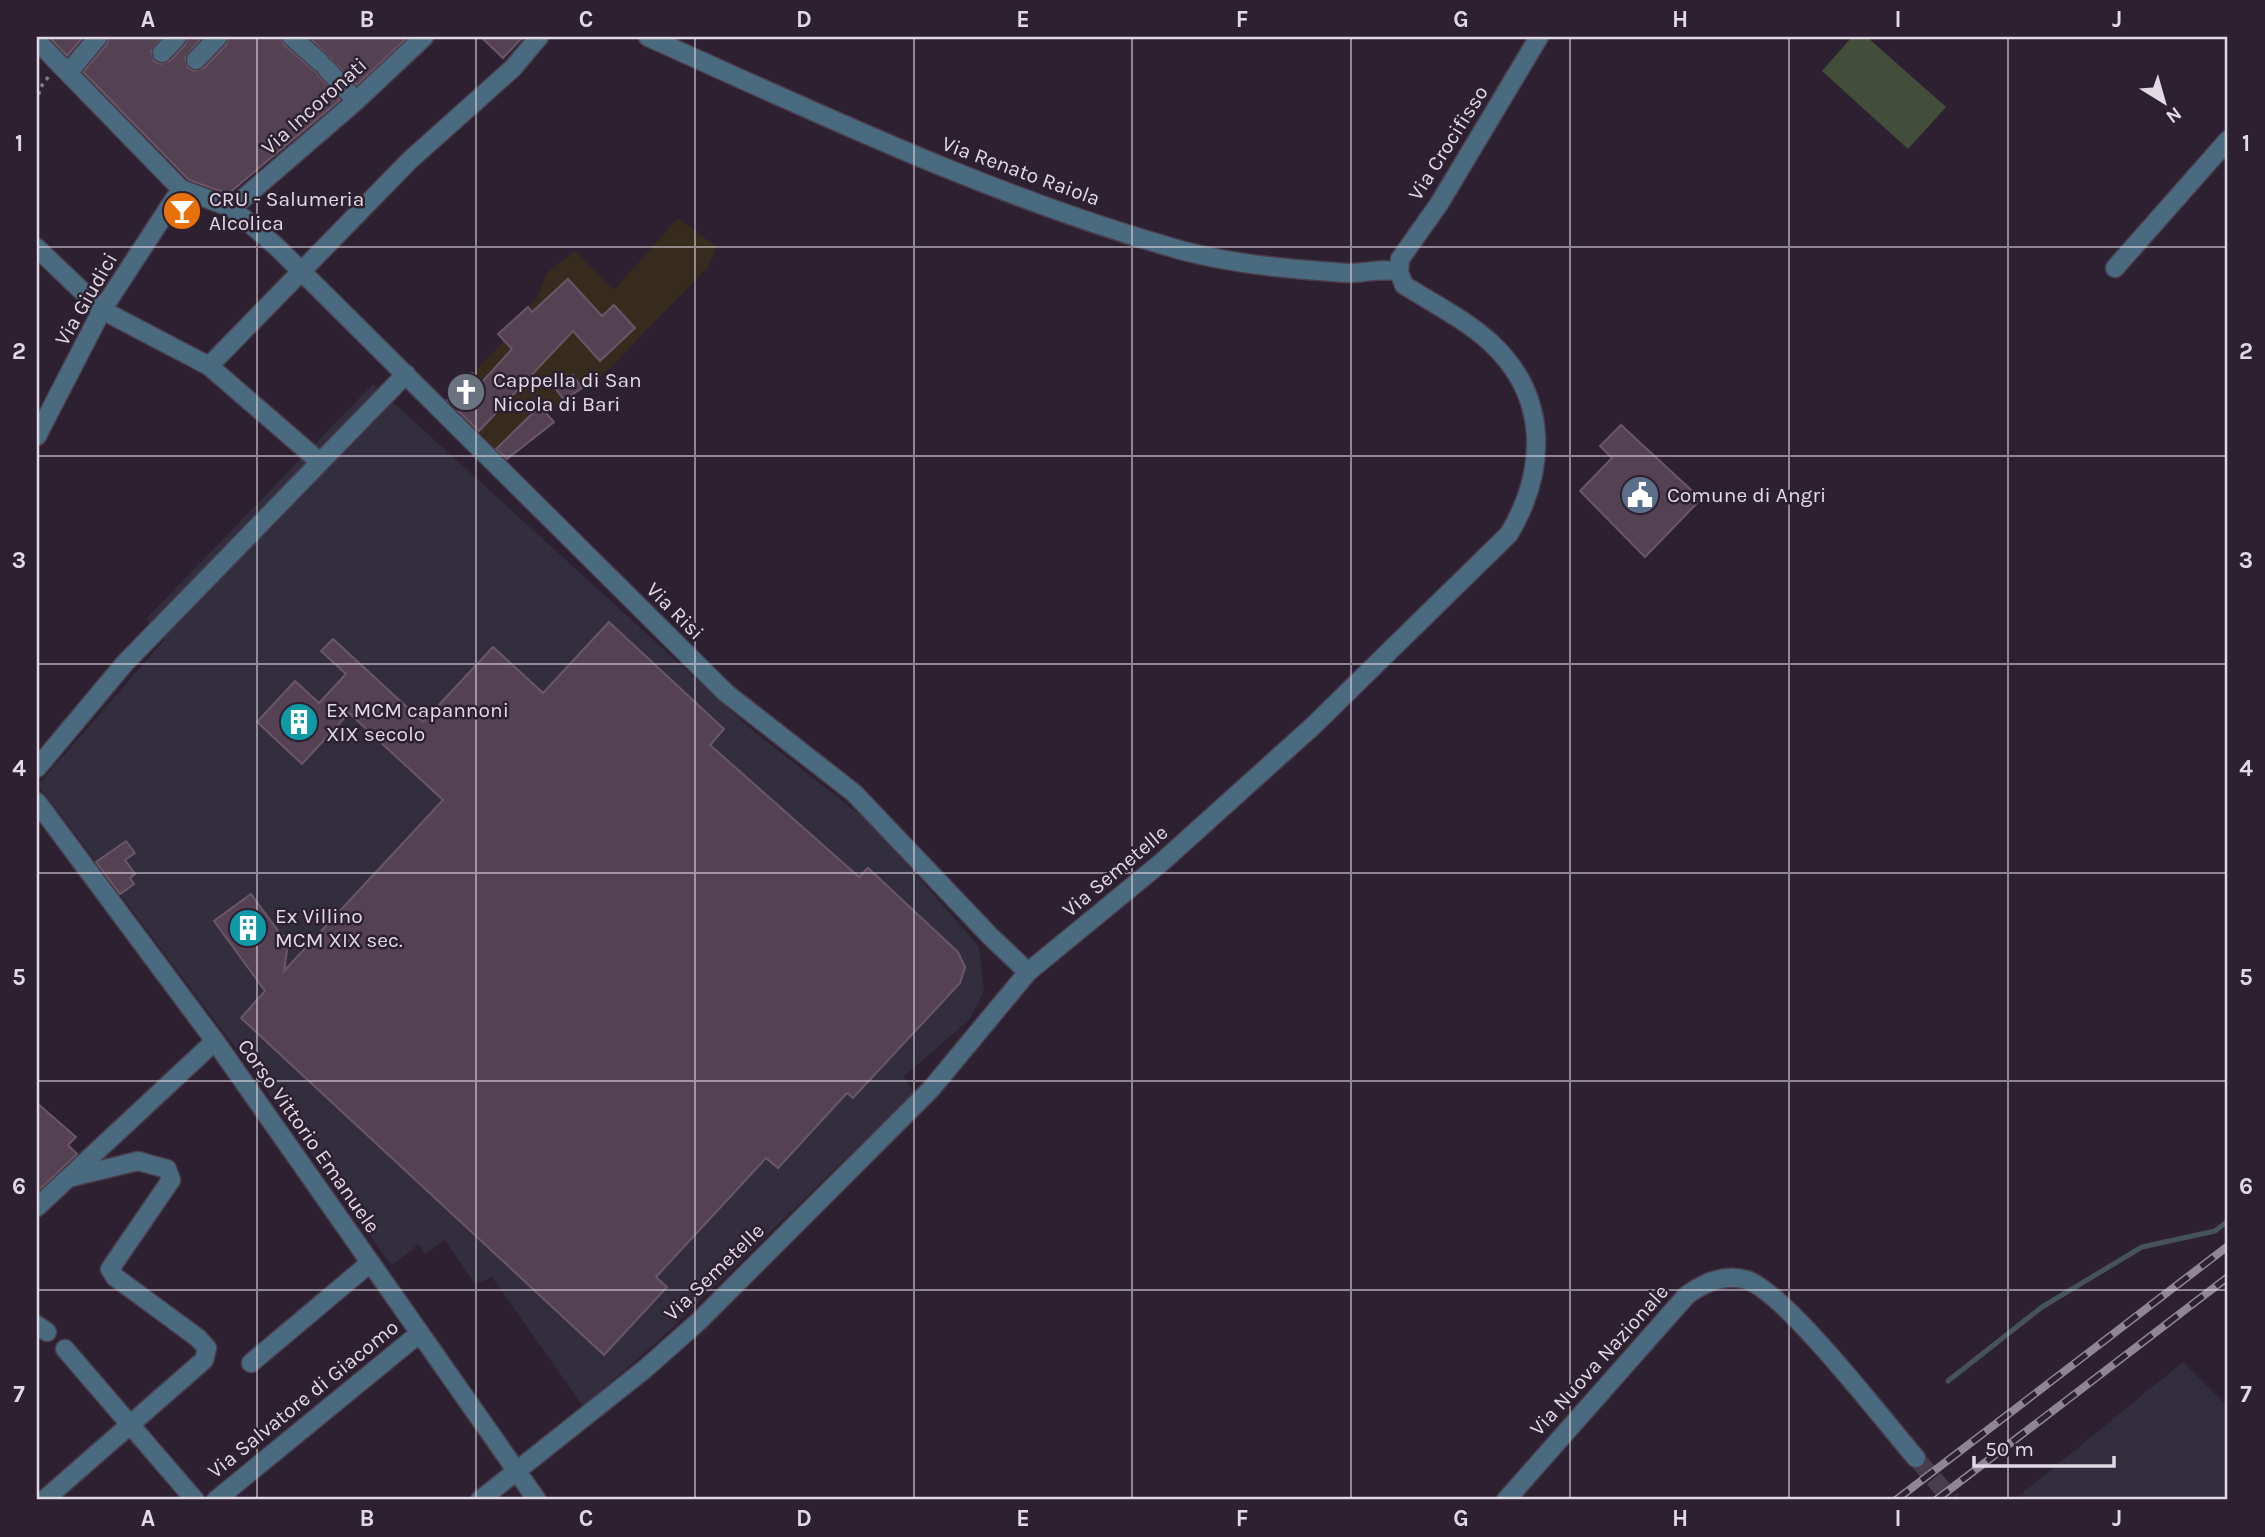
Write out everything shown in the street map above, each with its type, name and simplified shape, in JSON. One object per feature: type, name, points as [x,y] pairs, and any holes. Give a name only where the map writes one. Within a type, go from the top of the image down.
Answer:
[{"type":"street","points":[[63,68],[98,37]]},
{"type":"street","points":[[162,53],[177,37]]},
{"type":"street","points":[[196,60],[218,37]]},
{"type":"street","points":[[292,37],[323,65],[356,101]]},
{"type":"street","name":"Via Incoronati","points":[[232,208],[356,101],[424,37]]},
{"type":"street","points":[[209,366],[410,160],[513,68],[539,37]]},
{"type":"street","name":"Via Renato Raiola","points":[[648,37],[1016,197],[1172,247],[1259,267],[1353,273],[1388,269],[1399,272]]},
{"type":"street","name":"Via Crocifisso","points":[[1399,272],[1400,259],[1439,204],[1539,37]]},
{"type":"street","points":[[37,41],[181,190],[232,208]]},
{"type":"street","points":[[2115,268],[2228,140]]},
{"type":"street","name":"Via Giudici","points":[[37,436],[102,310],[181,190]]},
{"type":"street","name":"Via Risi","points":[[232,208],[406,374],[726,693],[854,793],[990,937],[1028,972]]},
{"type":"street","points":[[37,248],[102,310],[209,366],[320,462]]},
{"type":"street","name":"Via Semetelle","points":[[480,1500],[518,1473],[698,1322],[930,1089],[1028,972],[1162,862],[1313,726],[1508,534],[1523,510],[1534,478],[1538,436],[1529,400],[1515,371],[1490,341],[1405,285],[1399,272]]},
{"type":"street","points":[[37,768],[125,663],[406,374]]},
{"type":"street","name":"Corso Vittorio Emanuele","points":[[37,802],[215,1041],[537,1500]]},
{"type":"street","points":[[37,1207],[215,1041]]},
{"type":"street","points":[[44,1500],[204,1360],[207,1348],[198,1338],[115,1277],[110,1269],[171,1180],[167,1169],[138,1161],[68,1178]]},
{"type":"street","points":[[251,1363],[370,1263]]},
{"type":"street","name":"Via Nuova Nazionale","points":[[1506,1500],[1688,1295],[1709,1282],[1732,1277],[1756,1284],[1794,1317],[1916,1458]]},
{"type":"street","name":"Via Salvatore di Giacomo","points":[[216,1500],[420,1333]]},
{"type":"street","points":[[65,1349],[132,1424],[194,1500]]},
{"type":"path","points":[[37,103],[40,88],[63,68]]},
{"type":"shaded area","points":[[678,218],[717,247],[708,267],[605,373],[546,412],[554,422],[505,461],[447,400],[504,341],[498,334],[536,300],[547,273],[575,251],[614,290]]},
{"type":"shaded area","points":[[373,384],[752,730],[873,825],[979,947],[984,991],[969,1020],[903,1077],[914,1092],[658,1341],[583,1406],[492,1277],[475,1284],[445,1240],[425,1254],[418,1244],[392,1266],[238,1051],[38,785],[165,639],[146,619]]},
{"type":"shaded area","points":[[2183,1362],[2228,1407],[2227,1500],[2014,1500]]},
{"type":"green space","points":[[1852,37],[1867,37],[1946,107],[1908,149],[1822,71]]},
{"type":"building","points":[[49,37],[83,37],[67,56]]},
{"type":"building","points":[[109,37],[162,37],[151,51],[154,61],[160,64],[170,61],[185,45],[188,37],[202,37],[185,58],[188,68],[194,71],[204,68],[226,45],[229,37],[281,37],[284,45],[316,72],[340,100],[228,194],[189,180],[83,72],[107,44]]},
{"type":"building","points":[[309,37],[408,37],[357,85]]},
{"type":"building","points":[[481,37],[523,37],[503,58]]},
{"type":"building","points":[[568,279],[602,316],[614,305],[635,328],[600,361],[573,331],[479,431],[447,400],[472,373],[482,382],[512,349],[498,334],[528,307],[532,312]]},
{"type":"building","points":[[573,375],[582,388],[564,400],[555,388]]},
{"type":"building","points":[[540,406],[554,422],[507,459],[496,449]]},
{"type":"building","name":"Comune di Angri","points":[[1621,425],[1701,499],[1645,557],[1580,491],[1612,458],[1600,446]]},
{"type":"building","points":[[609,622],[724,729],[710,745],[859,877],[868,868],[958,952],[965,967],[960,983],[853,1098],[847,1093],[778,1168],[766,1158],[656,1277],[667,1287],[604,1355],[241,1018],[265,991],[214,921],[251,894],[282,936],[289,937],[284,971],[443,800],[349,713],[302,764],[257,722],[295,681],[319,703],[346,674],[321,651],[333,639],[423,722],[493,647],[543,693]]},
{"type":"building","points":[[126,841],[135,853],[125,860],[135,874],[130,878],[134,884],[120,894],[96,862]]},
{"type":"building","points":[[37,1103],[76,1137],[68,1145],[77,1154],[37,1192]]},
{"type":"waterway","points":[[1948,1381],[2042,1307],[2142,1247],[2215,1231],[2228,1221]]},
{"type":"tunnel","points":[[1916,1458],[1952,1500]]},
{"type":"railway","points":[[1896,1500],[2228,1246]]},
{"type":"railway","points":[[1936,1500],[2228,1277]]},
{"type":"place","name":"CRU - Salumeria Alcolica","points":[[182,211]]},
{"type":"place","name":"Cappella di San Nicola di Bari","points":[[466,392]]},
{"type":"place","name":"Comune di Angri","points":[[1640,495]]},
{"type":"place","name":"Ex MCM capannoni XIX secolo","points":[[299,722]]},
{"type":"place","name":"Ex Villino MCM XIX sec.","points":[[248,928]]}]
